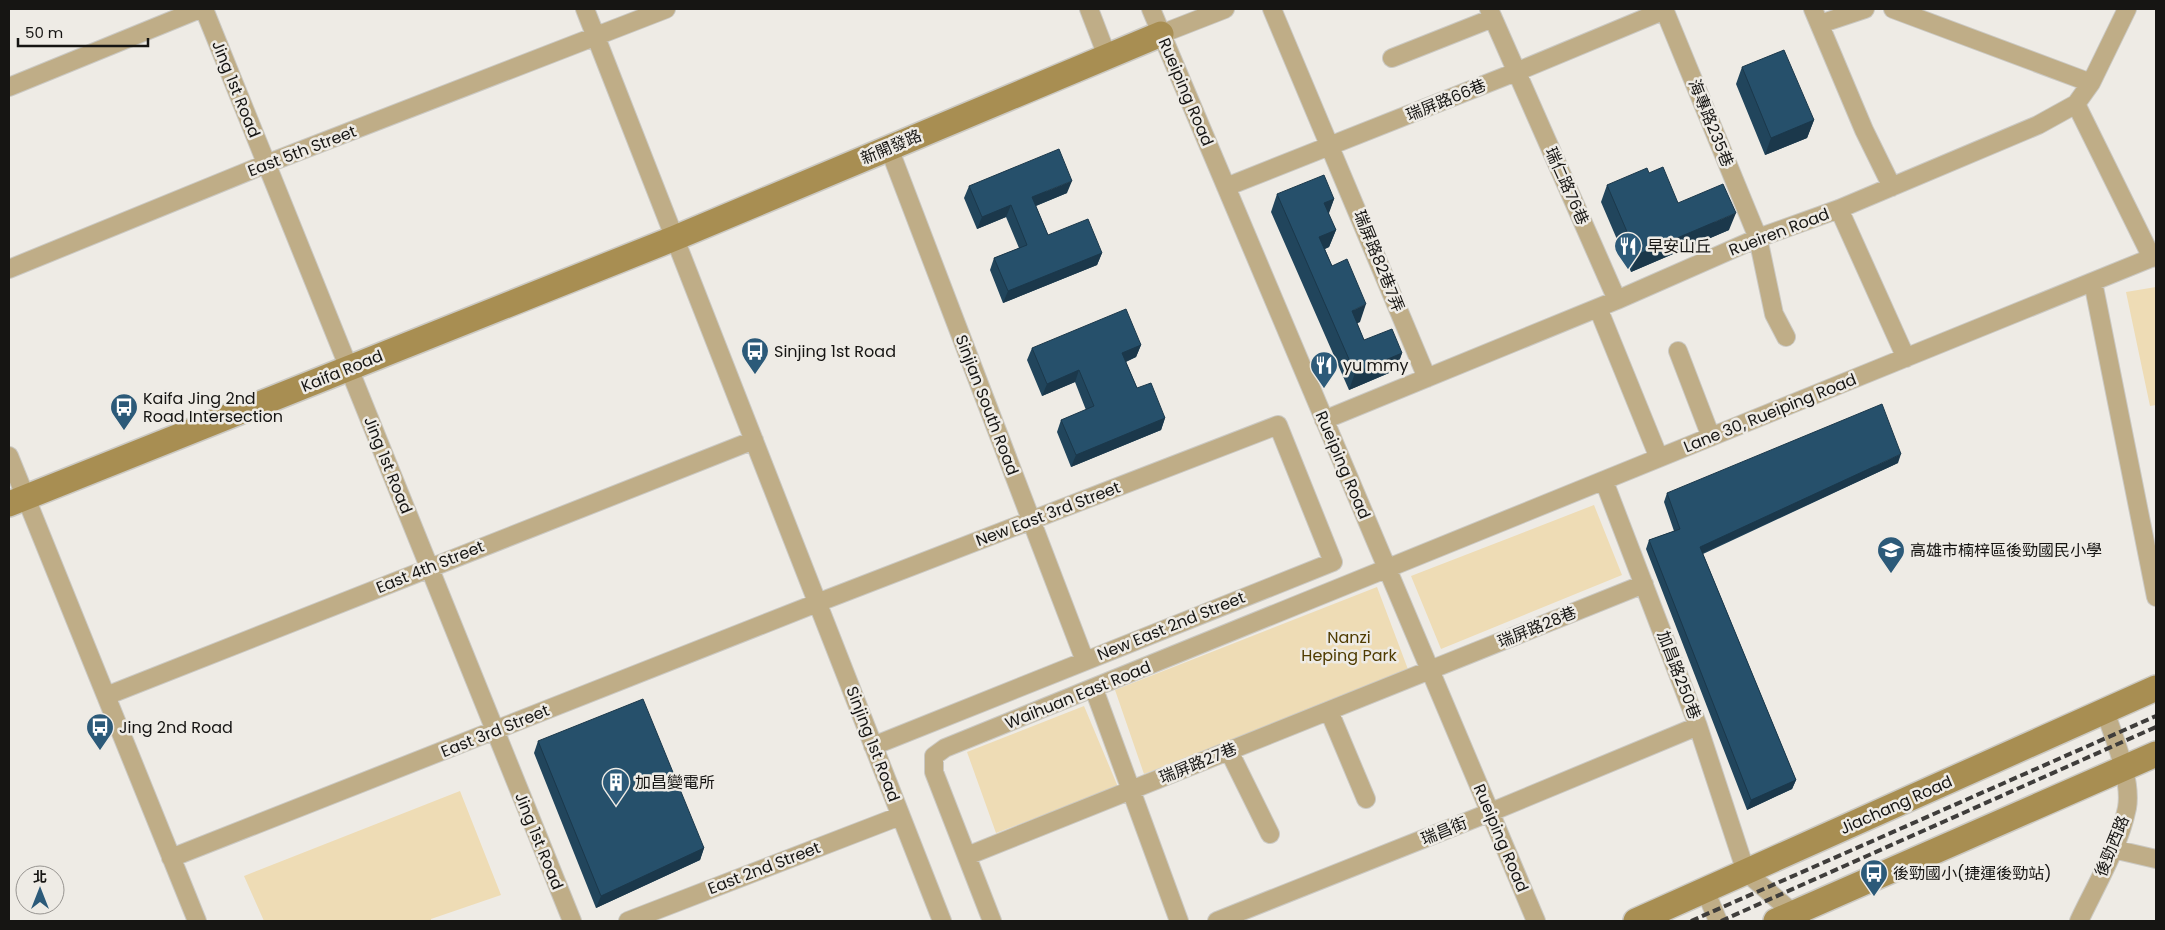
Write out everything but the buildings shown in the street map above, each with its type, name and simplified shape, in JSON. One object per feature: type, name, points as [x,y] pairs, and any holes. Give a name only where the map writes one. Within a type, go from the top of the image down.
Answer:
[{"type":"street","points":[[9,87],[202,9]]},
{"type":"street","name":"Jing 1st Road","points":[[202,9],[572,921]]},
{"type":"street","name":"Sinjing 1st Road","points":[[585,9],[942,921]]},
{"type":"street","name":"East 5th Street","points":[[9,269],[266,164],[666,9]]},
{"type":"street","points":[[1089,9],[1107,56]]},
{"type":"street","name":"Rueiping Road","points":[[1151,9],[1536,921]]},
{"type":"street","points":[[1161,34],[1224,9]]},
{"type":"street","name":"瑞屏路82巷7弄","points":[[1272,9],[1331,145],[1427,378]]},
{"type":"street","name":"瑞屏路66巷","points":[[1226,187],[1516,72],[1665,9]]},
{"type":"street","name":"海專路235巷","points":[[1665,9],[1758,238],[1774,314],[1786,337]]},
{"type":"street","points":[[1865,9],[1816,17],[1864,130],[1892,188]]},
{"type":"street","points":[[1893,9],[2091,82]]},
{"type":"street","name":"Rueiren Road","points":[[1324,420],[1598,308],[1758,238],[1892,188],[1998,144],[2038,125],[2076,104],[2091,82],[2127,9]]},
{"type":"street","points":[[1392,58],[1491,13]]},
{"type":"street","name":"瑞仁路76巷","points":[[1491,13],[1617,300]]},
{"type":"street","name":"新開發路","points":[[675,238],[1161,34]]},
{"type":"street","points":[[2076,104],[2154,257]]},
{"type":"street","name":"Sinjian South Road","points":[[889,148],[1085,661]]},
{"type":"street","points":[[1839,209],[1906,358]]},
{"type":"street","name":"Kaifa Road","points":[[17,500],[675,238]]},
{"type":"street","name":"Lane 30, Rueiping Road","points":[[1387,569],[2154,257]]},
{"type":"street","points":[[2093,282],[2156,597]]},
{"type":"street","points":[[1598,308],[1659,458]]},
{"type":"street","points":[[1678,351],[1711,437]]},
{"type":"street","name":"New East 3rd Street","points":[[817,603],[1278,425]]},
{"type":"street","name":"New East 2nd Street","points":[[873,746],[1333,562],[1278,425]]},
{"type":"street","name":"East 4th Street","points":[[106,696],[754,440]]},
{"type":"street","points":[[9,456],[17,500],[106,696],[197,921]]},
{"type":"street","name":"加昌路250巷","points":[[1604,481],[1698,726],[1746,872]]},
{"type":"street","name":"Waihuan East Road","points":[[992,921],[934,772],[934,756],[945,748],[1387,569]]},
{"type":"street","name":"瑞屏路28巷","points":[[1430,671],[1644,584]]},
{"type":"street","name":"East 3rd Street","points":[[171,858],[817,603]]},
{"type":"street","name":"瑞屏路27巷","points":[[967,856],[1430,671]]},
{"type":"street","name":"Jiachang Road","points":[[1636,921],[2156,688]]},
{"type":"street","points":[[1094,689],[1179,921]]},
{"type":"street","points":[[1329,711],[1366,799]]},
{"type":"street","name":"後勁西路","points":[[2079,921],[2113,849],[2127,807],[2124,768],[2105,711]]},
{"type":"street","name":"瑞昌街","points":[[1217,921],[1491,812],[1698,726]]},
{"type":"street","points":[[1229,751],[1270,834]]},
{"type":"street","points":[[1746,872],[1790,919],[2156,754]]},
{"type":"street","name":"East 2nd Street","points":[[628,921],[900,816]]},
{"type":"street","points":[[2113,849],[2156,858]]},
{"type":"street","points":[[1704,890],[1718,921]]},
{"type":"street","points":[[1166,921],[1171,899]]},
{"type":"green space","points":[[2156,287],[2156,405],[2150,406],[2126,292]]},
{"type":"green space","name":"Nanzi Heping Park","points":[[1594,505],[1622,575],[1441,649],[1411,576]]},
{"type":"green space","name":"Nanzi Heping Park","points":[[1377,587],[1409,672],[1144,774],[1115,690]]},
{"type":"green space","points":[[1084,706],[1118,787],[996,833],[967,752]]},
{"type":"green space","points":[[460,791],[501,895],[431,919],[431,921],[264,921],[244,876]]},
{"type":"railway","points":[[1691,921],[2156,716]]},
{"type":"railway","points":[[1721,921],[2156,727]]},
{"type":"place","name":"早安山丘","points":[[1628,270]]},
{"type":"place","name":"Sinjing 1st Road","points":[[755,375]]},
{"type":"place","name":"yu mmy","points":[[1324,389]]},
{"type":"place","name":"Kaifa Jing 2nd Road Intersection","points":[[124,431]]},
{"type":"place","name":"高雄市楠梓區後勁國民小學","points":[[1891,574]]},
{"type":"place","name":"Jing 2nd Road","points":[[100,751]]},
{"type":"place","name":"加昌變電所","points":[[616,806]]},
{"type":"place","name":"後勁國小(捷運後勁站)","points":[[1874,897]]}]
